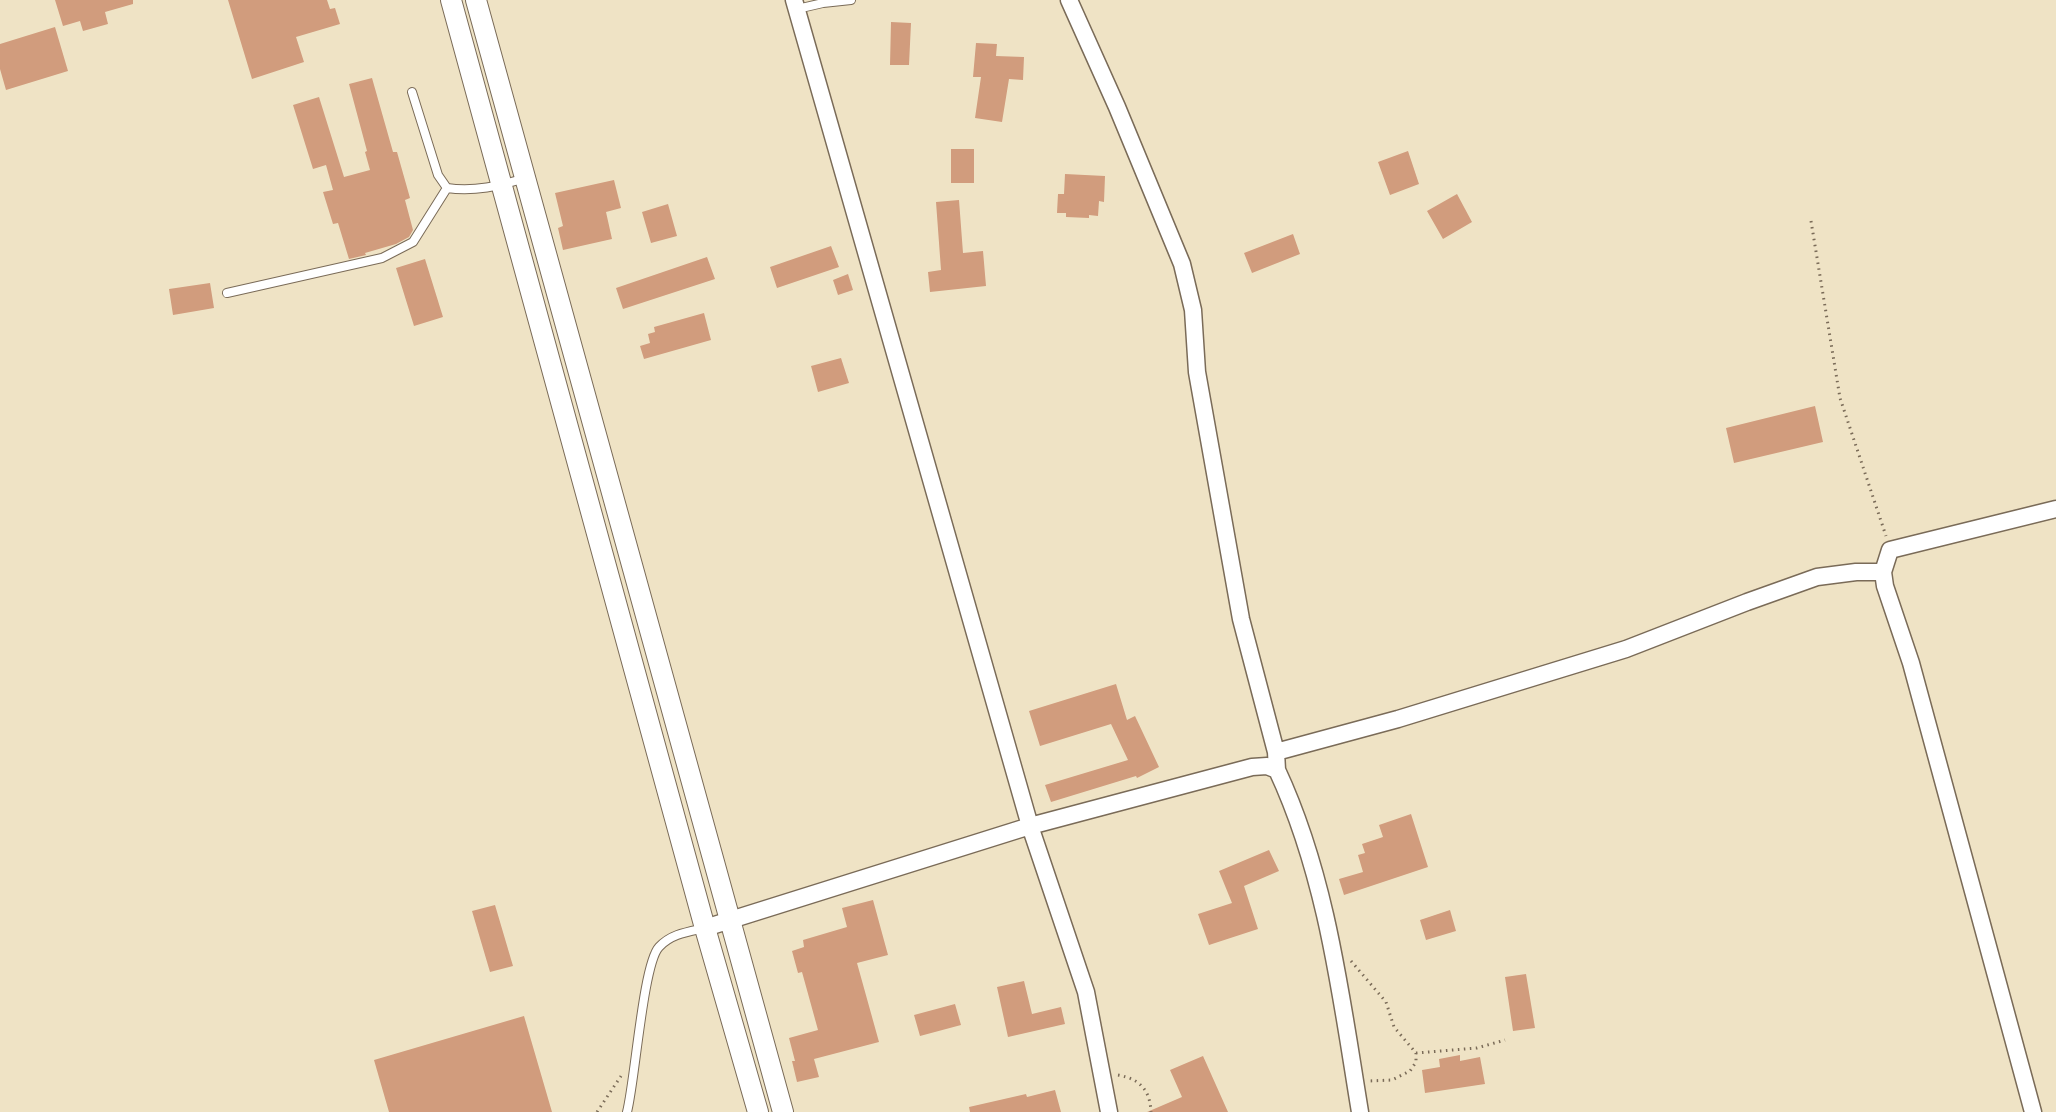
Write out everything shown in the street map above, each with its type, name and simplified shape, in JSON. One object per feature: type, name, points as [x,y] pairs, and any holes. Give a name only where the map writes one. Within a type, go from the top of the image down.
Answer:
[{"type":"street","points":[[451,0],[705,928],[758,1112]]},
{"type":"street","points":[[476,0],[783,1112]]},
{"type":"street","points":[[1069,0],[1117,106],[1182,264],[1193,310],[1197,372],[1241,619],[1276,752],[1276,770],[1302,834],[1331,935],[1360,1112]]},
{"type":"street","points":[[796,5],[1030,826],[1086,992],[1109,1112]]},
{"type":"street","points":[[2033,1112],[1911,663],[1885,586],[1883,572],[1890,549],[2056,509]]},
{"type":"street","points":[[1276,752],[1398,719],[1626,649],[1817,577],[1856,572],[1883,572]]},
{"type":"street","points":[[705,928],[1030,826],[1252,767],[1267,766],[1276,770]]},
{"type":"lane","points":[[796,5],[851,0]]},
{"type":"lane","points":[[412,92],[438,175],[447,189],[462,191],[501,185],[526,177]]},
{"type":"lane","points":[[227,294],[382,258],[413,242],[447,189]]},
{"type":"lane","points":[[627,1112],[649,972],[656,949],[673,935],[705,928]]},
{"type":"path","points":[[1810,221],[1840,398],[1890,549]]},
{"type":"path","points":[[1351,960],[1386,1002],[1394,1027],[1416,1053],[1416,1062],[1410,1071],[1392,1080],[1374,1082],[1363,1080],[1354,1074]]},
{"type":"path","points":[[1416,1053],[1477,1048],[1505,1040]]},
{"type":"path","points":[[597,1112],[636,1052]]},
{"type":"path","points":[[1101,1072],[1137,1082],[1149,1095],[1151,1112]]},
{"type":"building","points":[[55,0],[133,0],[133,4],[105,12],[108,24],[83,31],[80,21],[63,26]]},
{"type":"building","points":[[228,0],[327,0],[330,9],[335,8],[340,24],[296,37],[304,62],[252,79]]},
{"type":"building","points":[[891,22],[911,23],[909,65],[890,65]]},
{"type":"building","points":[[55,27],[68,71],[6,90],[0,69],[0,44]]},
{"type":"building","points":[[976,43],[997,44],[996,56],[1024,57],[1023,80],[1009,79],[1002,122],[975,118],[981,77],[973,77]]},
{"type":"building","points":[[372,78],[393,152],[397,152],[410,198],[405,200],[413,230],[409,237],[396,244],[349,259],[338,223],[333,224],[323,192],[333,190],[326,165],[313,169],[293,105],[319,97],[344,177],[370,170],[349,84]]},
{"type":"building","points":[[951,149],[974,149],[974,183],[951,183]]},
{"type":"building","points":[[1408,151],[1419,184],[1390,195],[1378,162]]},
{"type":"building","points":[[1065,174],[1105,176],[1104,202],[1099,201],[1098,216],[1066,217],[1066,213],[1057,213],[1058,194],[1064,194]]},
{"type":"building","points":[[614,180],[621,208],[606,212],[612,239],[563,250],[558,228],[563,226],[555,193]]},
{"type":"building","points":[[1457,194],[1472,222],[1443,239],[1427,211]]},
{"type":"building","points":[[959,200],[963,253],[983,251],[986,286],[930,292],[928,272],[941,270],[936,202]]},
{"type":"building","points":[[668,204],[677,236],[651,243],[642,212]]},
{"type":"building","points":[[1293,234],[1300,254],[1252,273],[1244,253]]},
{"type":"building","points":[[831,246],[839,267],[777,288],[770,267]]},
{"type":"building","points":[[707,257],[715,279],[623,309],[616,288]]},
{"type":"building","points":[[425,259],[443,317],[414,326],[396,268]]},
{"type":"building","points":[[848,274],[853,290],[838,295],[833,280]]},
{"type":"building","points":[[210,283],[214,308],[173,315],[169,289]]},
{"type":"building","points":[[704,313],[711,340],[644,359],[640,346],[650,343],[648,334],[655,332],[654,327]]},
{"type":"building","points":[[841,358],[849,383],[818,392],[811,366]]},
{"type":"building","points":[[1815,406],[1823,442],[1734,463],[1726,428]]},
{"type":"building","points":[[1116,684],[1127,720],[1135,716],[1159,767],[1137,778],[1136,776],[1051,802],[1045,785],[1128,760],[1111,724],[1040,746],[1029,711]]},
{"type":"building","points":[[1411,814],[1428,867],[1344,895],[1339,879],[1363,872],[1358,855],[1365,853],[1362,844],[1383,837],[1379,825]]},
{"type":"building","points":[[1269,850],[1279,871],[1244,886],[1258,929],[1209,945],[1198,914],[1232,903],[1219,871]]},
{"type":"building","points":[[873,900],[888,955],[857,963],[879,1042],[814,1059],[819,1077],[797,1082],[789,1038],[818,1030],[802,972],[798,973],[792,951],[804,947],[803,940],[847,927],[842,908]]},
{"type":"building","points":[[495,905],[513,966],[490,972],[472,911]]},
{"type":"building","points":[[1450,910],[1456,931],[1426,940],[1420,920]]},
{"type":"building","points":[[1526,974],[1535,1028],[1513,1031],[1505,977]]},
{"type":"building","points":[[1024,981],[1032,1014],[1061,1007],[1065,1024],[1008,1037],[997,987]]},
{"type":"building","points":[[955,1004],[961,1025],[920,1036],[914,1015]]},
{"type":"building","points":[[524,1016],[552,1112],[389,1112],[374,1060]]},
{"type":"building","points":[[1460,1055],[1460,1061],[1480,1057],[1485,1084],[1425,1093],[1422,1070],[1440,1067],[1439,1059]]},
{"type":"building","points":[[1203,1056],[1228,1112],[1147,1112],[1182,1097],[1170,1070]]},
{"type":"building","points":[[1055,1090],[1061,1112],[970,1112],[969,1107]]}]
